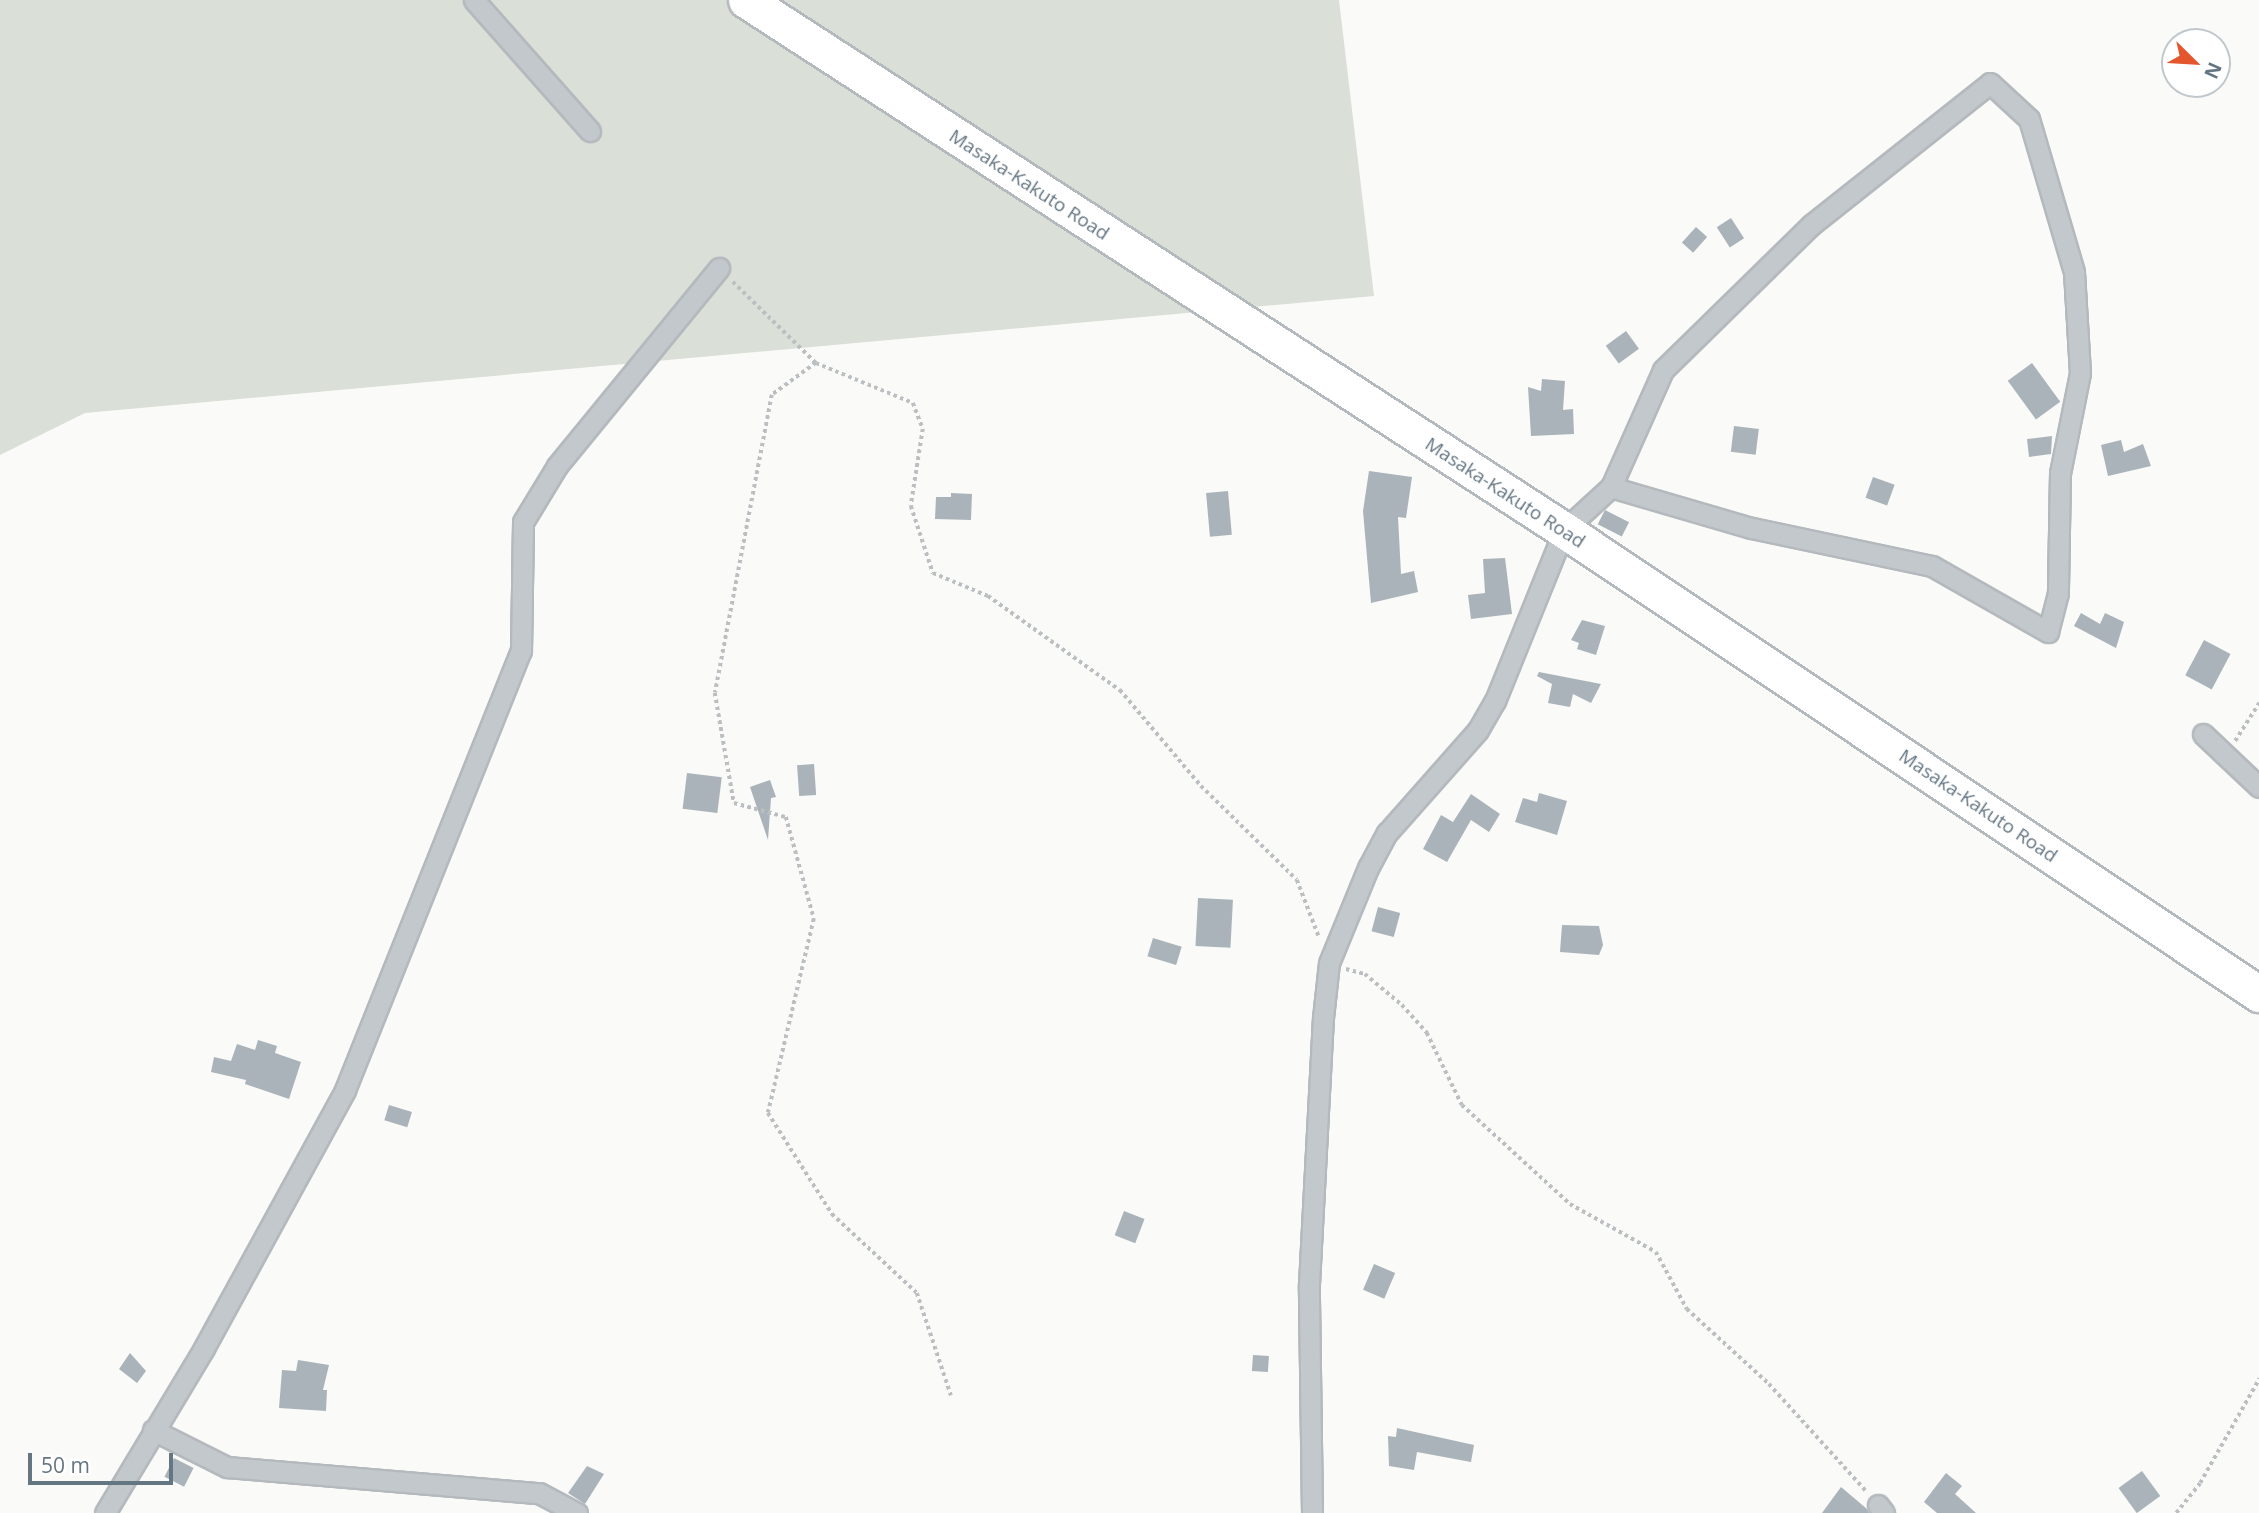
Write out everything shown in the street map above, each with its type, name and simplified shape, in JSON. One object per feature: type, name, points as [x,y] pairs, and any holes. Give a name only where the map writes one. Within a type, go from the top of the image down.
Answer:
[{"type":"highway","name":"Masaka-Kakuto Road","points":[[746,0],[1564,530],[2259,994]]},
{"type":"street","points":[[474,0],[590,131]]},
{"type":"street","points":[[1312,1513],[1309,1284],[1329,963],[1351,903],[1387,833],[1478,730],[1496,701],[1564,530],[1611,487],[1663,370],[1811,225],[1990,83],[2029,119],[2074,272],[2080,373],[2060,473],[2057,593],[2048,632],[1932,566],[1751,528],[1611,487]]},
{"type":"street","points":[[105,1513],[204,1348],[345,1090],[520,650],[523,523],[558,466],[719,268]]},
{"type":"street","points":[[2203,734],[2259,787]]},
{"type":"street","points":[[153,1430],[227,1467],[539,1493],[577,1513]]},
{"type":"path","points":[[719,268],[816,363],[914,403],[923,429],[911,506],[933,573],[988,596],[1120,690],[1201,786],[1297,880],[1329,963],[1365,974],[1402,1005],[1427,1033],[1462,1105],[1570,1204],[1656,1252],[1687,1308],[1769,1384],[1881,1509]]},
{"type":"path","points":[[816,363],[772,395],[715,694],[734,803],[786,817],[814,919],[768,1113],[832,1214],[917,1293],[951,1395]]},
{"type":"path","points":[[2226,755],[2259,703]]},
{"type":"path","points":[[2176,1513],[2200,1483],[2259,1379]]},
{"type":"shaded area","points":[[0,0],[1339,0],[1374,296],[85,413],[0,455]]},
{"type":"building","points":[[1731,218],[1744,238],[1730,247],[1717,227]]},
{"type":"building","points":[[1696,227],[1707,237],[1693,253],[1682,243]]},
{"type":"building","points":[[1626,331],[1639,349],[1619,363],[1606,346]]},
{"type":"building","points":[[2032,363],[2060,402],[2036,419],[2008,381]]},
{"type":"building","points":[[1542,379],[1565,381],[1563,410],[1573,409],[1574,434],[1531,436],[1528,387],[1541,391]]},
{"type":"building","points":[[1734,426],[1759,429],[1756,455],[1731,452]]},
{"type":"building","points":[[2052,436],[2051,454],[2029,457],[2027,439]]},
{"type":"building","points":[[2121,440],[2124,452],[2143,444],[2151,466],[2108,476],[2101,445]]},
{"type":"building","points":[[1369,471],[1412,477],[1406,518],[1398,517],[1401,574],[1414,571],[1418,592],[1371,603],[1363,511]]},
{"type":"building","points":[[1873,477],[1895,485],[1887,506],[1865,498]]},
{"type":"building","points":[[1228,491],[1232,535],[1210,537],[1206,493]]},
{"type":"building","points":[[951,493],[972,494],[971,520],[935,519],[936,497],[951,497]]},
{"type":"building","points":[[1605,510],[1629,522],[1622,537],[1598,524]]},
{"type":"building","points":[[1505,558],[1512,614],[1471,619],[1468,595],[1485,593],[1483,559]]},
{"type":"building","points":[[2081,613],[2100,624],[2105,613],[2124,622],[2116,648],[2074,626]]},
{"type":"building","points":[[1582,620],[1605,626],[1596,655],[1577,649],[1579,643],[1571,640]]},
{"type":"building","points":[[2204,640],[2230,654],[2212,689],[2185,675]]},
{"type":"building","points":[[1539,672],[1601,684],[1591,703],[1573,694],[1570,707],[1548,703],[1552,684],[1537,676]]},
{"type":"building","points":[[814,764],[816,795],[799,796],[797,765]]},
{"type":"building","points":[[687,773],[722,777],[717,813],[683,809]]},
{"type":"building","points":[[770,780],[776,797],[771,798],[768,840],[750,787]]},
{"type":"building","points":[[1539,793],[1567,801],[1557,835],[1515,822],[1523,798],[1537,802]]},
{"type":"building","points":[[1471,794],[1500,814],[1489,832],[1471,820],[1447,862],[1423,849],[1441,815],[1453,822]]},
{"type":"building","points":[[1198,898],[1233,900],[1230,948],[1195,946]]},
{"type":"building","points":[[1378,907],[1400,913],[1394,937],[1372,931]]},
{"type":"building","points":[[1562,925],[1599,926],[1603,945],[1599,955],[1560,952]]},
{"type":"building","points":[[1153,938],[1182,947],[1176,965],[1147,956]]},
{"type":"building","points":[[258,1040],[277,1046],[275,1053],[301,1062],[289,1099],[245,1084],[246,1080],[211,1072],[214,1057],[231,1061],[237,1044],[255,1050]]},
{"type":"building","points":[[389,1105],[412,1112],[407,1127],[384,1120]]},
{"type":"building","points":[[1124,1211],[1145,1219],[1135,1243],[1115,1235]]},
{"type":"building","points":[[1374,1264],[1395,1273],[1384,1299],[1363,1290]]},
{"type":"building","points":[[130,1353],[146,1371],[137,1383],[119,1369]]},
{"type":"building","points":[[1253,1355],[1269,1356],[1268,1372],[1252,1371]]},
{"type":"building","points":[[298,1360],[329,1365],[323,1390],[327,1390],[326,1411],[279,1408],[282,1370],[296,1371]]},
{"type":"building","points":[[1397,1428],[1474,1445],[1471,1462],[1417,1452],[1414,1470],[1389,1466],[1388,1436],[1396,1437]]},
{"type":"building","points":[[174,1458],[194,1468],[184,1487],[164,1477]]},
{"type":"building","points":[[587,1466],[604,1474],[585,1504],[568,1493]]},
{"type":"building","points":[[2142,1471],[2160,1496],[2137,1513],[2119,1488]]},
{"type":"building","points":[[1946,1473],[1962,1486],[1955,1494],[1976,1513],[1937,1513],[1924,1502]]},
{"type":"building","points":[[1841,1487],[1867,1509],[1869,1513],[1822,1513]]}]
